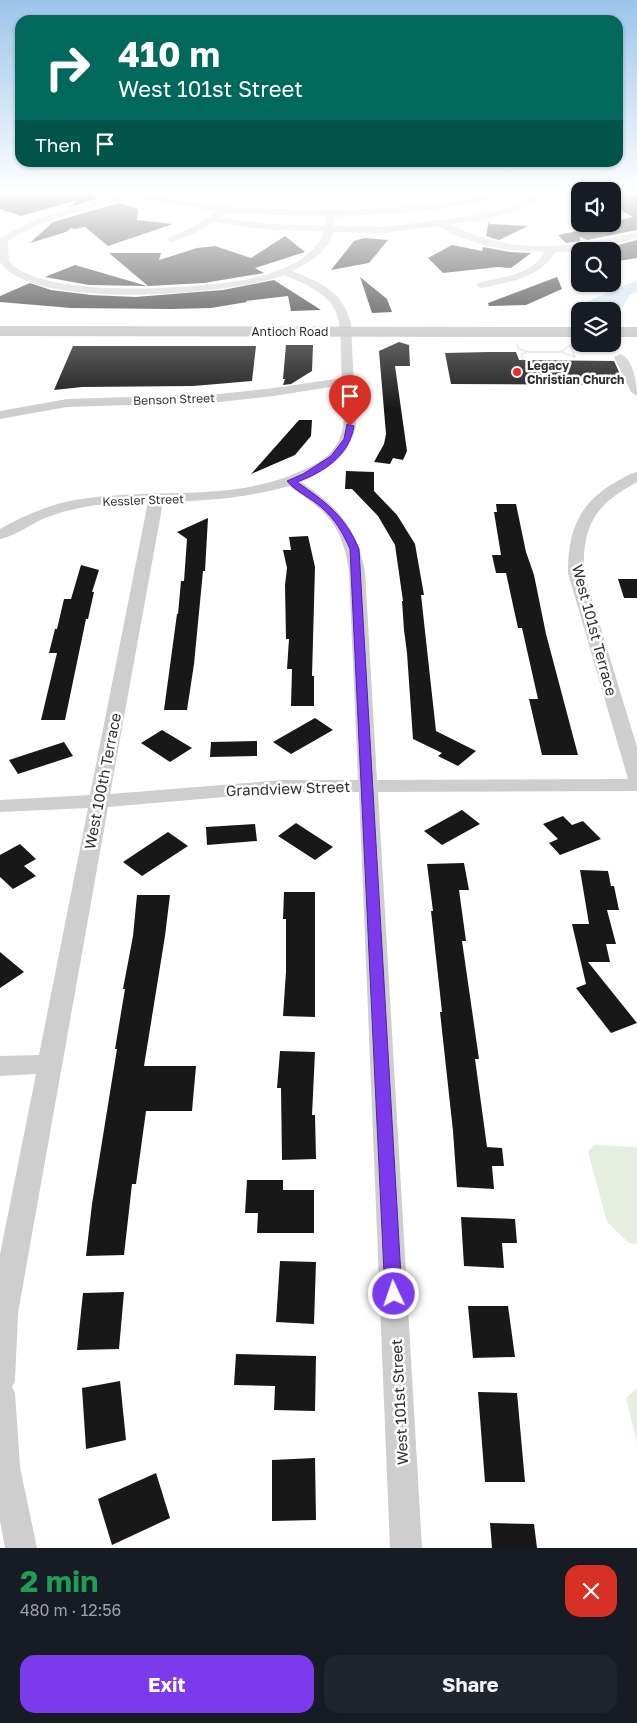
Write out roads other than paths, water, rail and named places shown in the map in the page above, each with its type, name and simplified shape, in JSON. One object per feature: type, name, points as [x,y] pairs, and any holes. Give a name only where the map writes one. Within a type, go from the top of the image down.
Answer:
[{"type":"main road","name":"Antioch Road","points":[[0,331],[571,332]]},
{"type":"main road","points":[[621,332],[637,332]]},
{"type":"street","points":[[8,264],[20,274],[54,285],[79,289],[159,291],[220,287],[259,280],[297,264]]},
{"type":"street","points":[[481,285],[516,277],[534,270],[541,264]]},
{"type":"street","points":[[283,271],[321,288],[337,301],[343,310],[346,331],[350,426],[348,439],[343,448],[323,466],[291,481]]},
{"type":"street","points":[[7,278],[20,274]]},
{"type":"street","points":[[620,357],[637,392]]},
{"type":"street","name":"Benson Street","points":[[0,415],[36,407],[68,403],[202,400],[243,396],[348,380]]},
{"type":"street","name":"West 101st Terrace","points":[[637,476],[614,488],[596,503],[584,518],[574,552],[576,573],[637,778]]},
{"type":"street","name":"Kessler Street","points":[[0,535],[25,520],[53,509],[105,500],[224,497],[266,489],[291,481]]},
{"type":"street","name":"West 101st Street","points":[[291,481],[325,506],[337,518],[348,533],[355,549],[406,1548]]},
{"type":"street","name":"West 100th Terrace","points":[[0,1382],[4,1313],[12,1262],[156,499]]},
{"type":"street","name":"Grandview Street","points":[[0,806],[51,805],[273,787],[637,785]]},
{"type":"street","points":[[0,1066],[49,1064]]},
{"type":"street","points":[[0,1393],[4,1467],[21,1548]]},
{"type":"water","points":[[637,280],[637,292],[629,295],[623,306],[621,307],[621,302],[586,302],[609,292],[621,292],[621,287]]},
{"type":"place","name":"Legacy Christian Church","points":[[517,372]]}]
